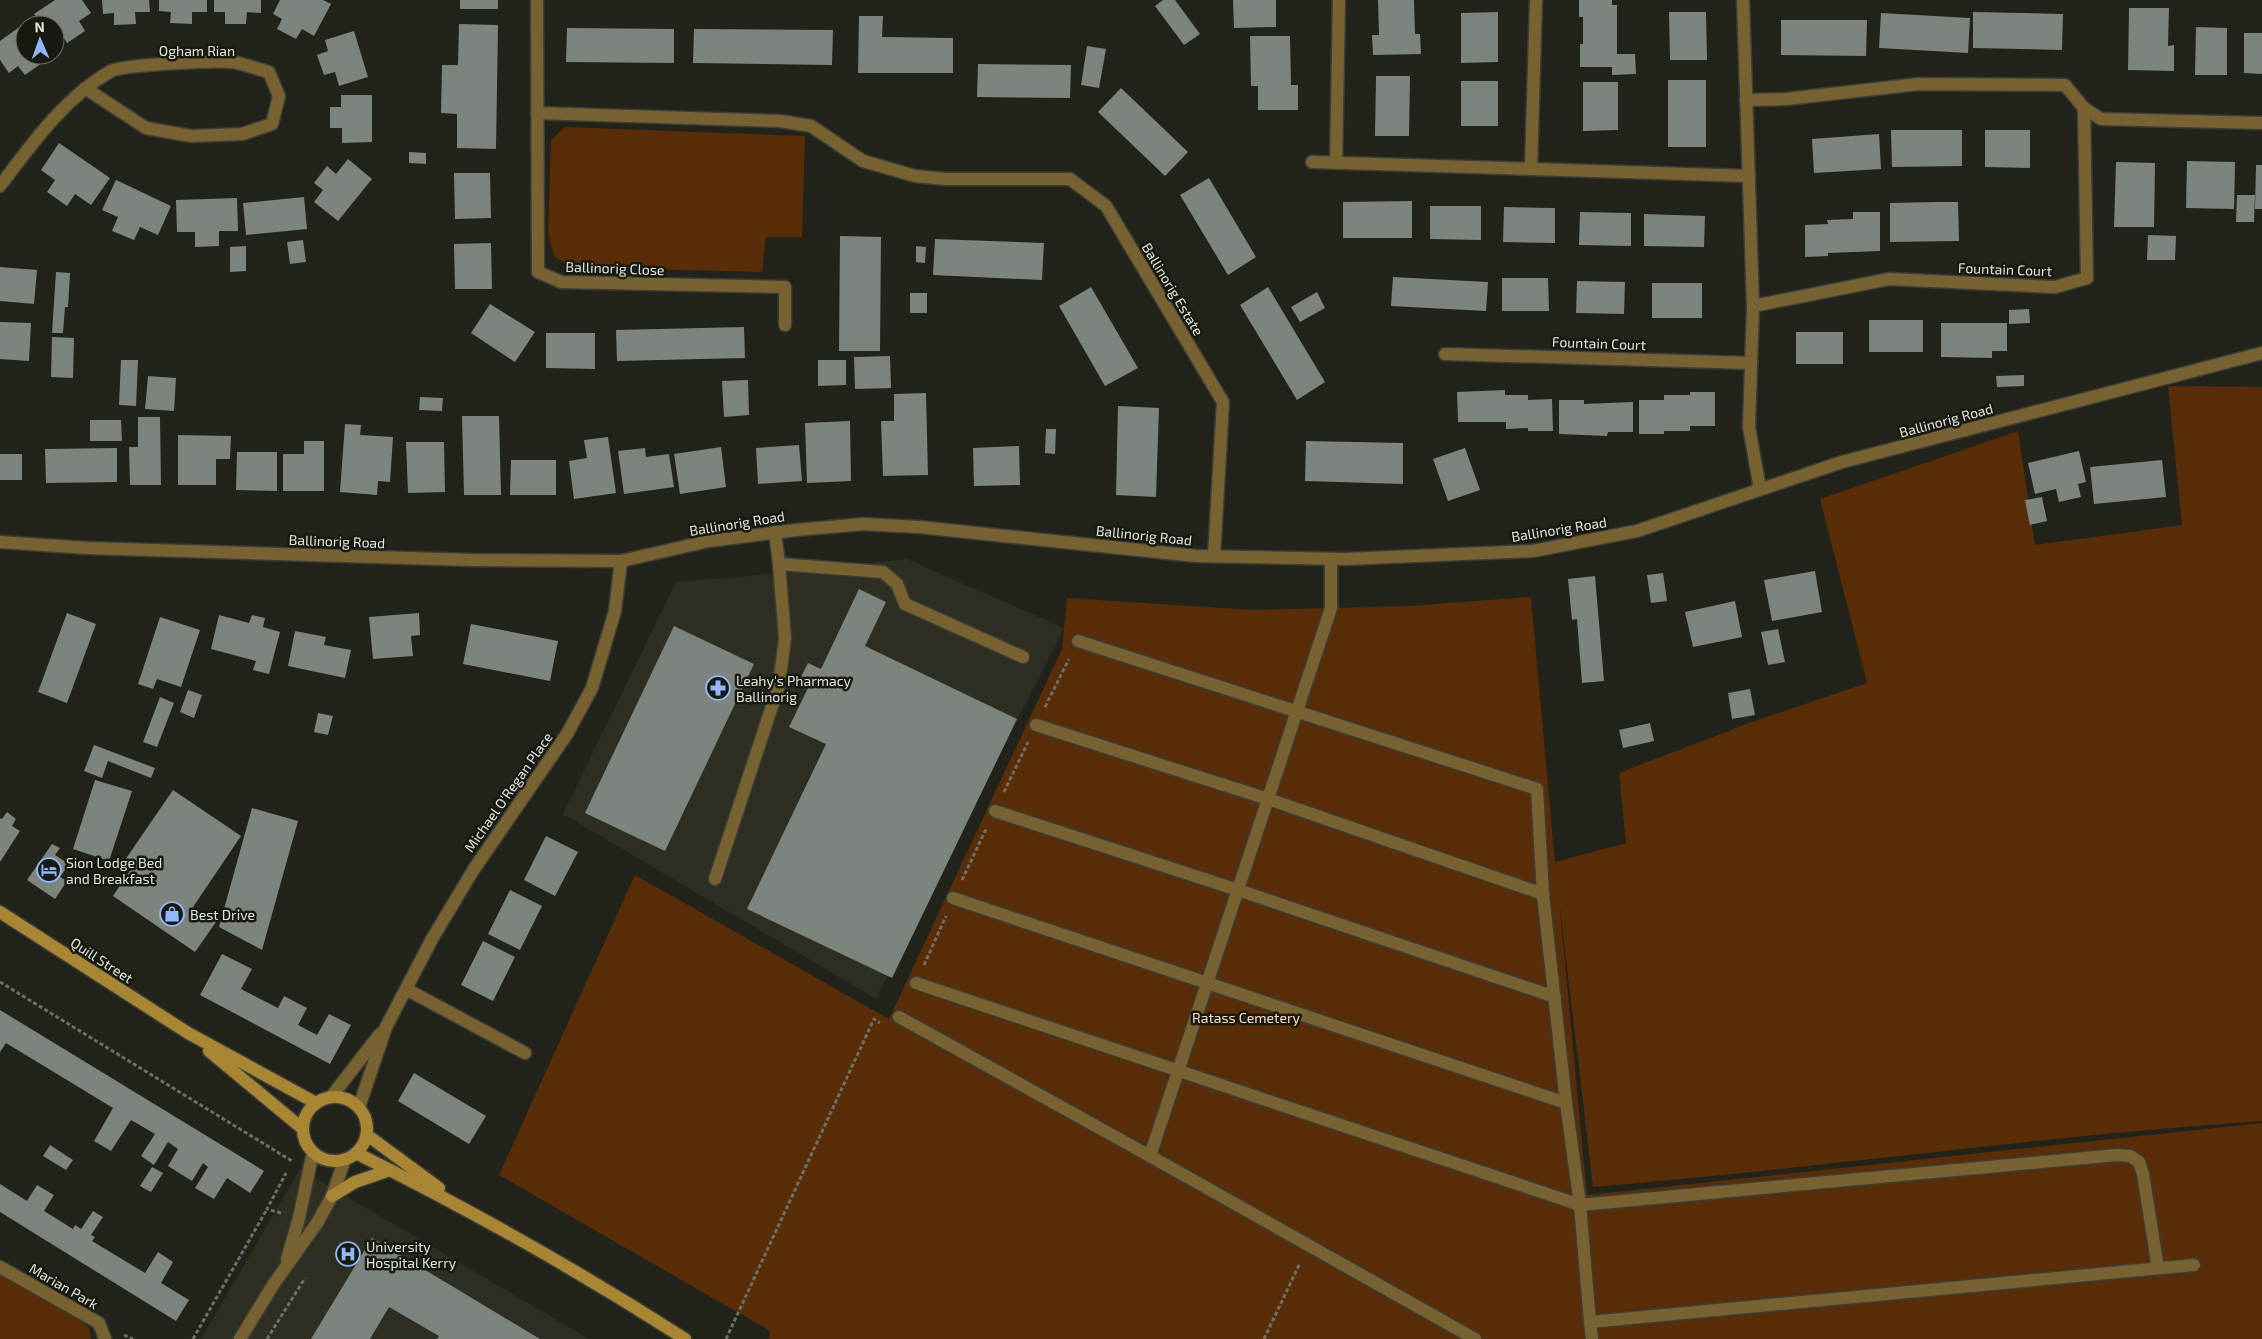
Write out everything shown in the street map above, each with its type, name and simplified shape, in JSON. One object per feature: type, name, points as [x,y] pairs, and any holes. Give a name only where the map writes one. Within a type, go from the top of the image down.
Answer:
[{"type":"main road","name":"Quill Street","points":[[0,912],[188,1034],[316,1103]]},
{"type":"main road","name":"Quill Street","points":[[188,1034],[303,1129]]},
{"type":"main road","points":[[351,1156],[363,1145],[367,1135],[366,1120],[359,1107],[346,1099],[331,1097],[316,1103],[307,1114],[303,1129],[305,1140],[313,1152],[328,1160],[351,1156],[390,1170],[467,1209],[633,1306],[685,1339]]},
{"type":"main road","points":[[367,1135],[467,1209]]},
{"type":"main road","points":[[332,1196],[355,1182],[390,1170]]},
{"type":"street","name":"Ballinorig Close","points":[[537,0],[538,272],[561,282],[785,288],[785,325]]},
{"type":"street","points":[[1336,163],[1339,0]]},
{"type":"street","points":[[1531,169],[1536,0]]},
{"type":"street","points":[[1742,0],[1753,306],[1748,427],[1760,489]]},
{"type":"street","name":"Ogham Rian","points":[[0,186],[42,132],[85,88],[113,70],[162,64],[232,62],[269,72],[279,96],[272,124],[242,134],[191,136],[146,128],[85,88]]},
{"type":"street","points":[[1746,100],[1786,99],[1918,84],[2065,85],[2084,108],[2101,119],[2262,123]]},
{"type":"street","name":"Fountain Court","points":[[1753,306],[1889,279],[2055,287],[2087,278],[2084,108]]},
{"type":"street","name":"Ballinorig Estate","points":[[537,112],[780,121],[811,126],[863,161],[916,176],[945,179],[1070,179],[1106,206],[1223,402],[1214,556]]},
{"type":"street","points":[[1312,162],[1749,176]]},
{"type":"street","name":"Fountain Court","points":[[1446,354],[1751,363]]},
{"type":"street","name":"Ballinorig Road","points":[[0,542],[88,548],[382,557],[560,562],[621,561],[709,541],[775,532],[863,524],[919,527],[1196,556],[1331,559],[1534,551],[1637,531],[1842,462],[2262,354]]},
{"type":"street","points":[[715,879],[779,685],[785,638],[775,532]]},
{"type":"street","points":[[1150,1156],[1331,608],[1331,559]]},
{"type":"street","name":"Michael O'Regan Place","points":[[386,1026],[474,868],[567,734],[592,688],[615,611],[621,561]]},
{"type":"street","points":[[779,564],[883,572],[896,584],[905,604],[1023,657]]},
{"type":"street","points":[[1078,641],[1537,789],[1543,894],[1566,1103],[1580,1205],[1592,1339]]},
{"type":"street","points":[[1036,725],[1268,800],[1543,894]]},
{"type":"street","points":[[994,811],[1238,890],[1555,997]]},
{"type":"street","points":[[953,898],[1566,1103]]},
{"type":"street","points":[[916,983],[1580,1205],[2117,1155],[2130,1156],[2139,1162],[2158,1268]]},
{"type":"street","points":[[406,988],[525,1053]]},
{"type":"street","points":[[899,1017],[1475,1339]]},
{"type":"street","points":[[331,1097],[386,1026]]},
{"type":"street","points":[[359,1107],[386,1026]]},
{"type":"street","points":[[284,1269],[299,1218],[313,1152]]},
{"type":"street","points":[[240,1339],[284,1269],[317,1223],[351,1156]]},
{"type":"street","points":[[1590,1322],[2194,1265]]},
{"type":"street","name":"Marian Park","points":[[0,1267],[99,1323],[105,1339]]},
{"type":"path","points":[[0,982],[293,1162],[193,1339]]},
{"type":"path","points":[[267,1209],[299,1218]]},
{"type":"path","points":[[1264,1339],[1309,1245]]},
{"type":"shaded area","points":[[907,559],[1064,628],[876,999],[563,814],[676,582]]},
{"type":"shaded area","name":"University Hospital Kerry","points":[[300,1169],[589,1339],[201,1339]]},
{"type":"green space","points":[[565,127],[805,136],[802,237],[766,237],[762,272],[571,267],[554,256],[548,233],[551,140]]},
{"type":"green space","name":"Ratass Cemetery","points":[[2168,386],[2262,387],[2262,1121],[2094,1135],[1677,1180],[1593,1187],[1559,899],[1587,1195],[2262,1123],[2262,1339],[769,1339],[770,1331],[499,1175],[635,875],[889,1019],[1062,649],[1067,598],[1253,610],[1409,606],[1531,597],[1555,862],[1626,843],[1619,773],[1749,723],[1867,683],[1820,499],[2018,431],[2035,545],[2182,525]]},
{"type":"green space","points":[[0,1275],[76,1317],[89,1328],[91,1339],[0,1339]]},
{"type":"building","points":[[55,0],[82,0],[91,13],[79,21],[85,31],[67,43],[65,40],[65,15],[34,14]]},
{"type":"building","points":[[102,0],[149,0],[150,12],[135,12],[136,24],[114,25],[114,13],[103,14]]},
{"type":"building","points":[[159,0],[207,0],[207,12],[192,12],[192,24],[170,23],[171,12],[159,11]]},
{"type":"building","points":[[214,0],[261,0],[261,13],[247,12],[246,24],[225,24],[225,12],[214,12]]},
{"type":"building","points":[[280,0],[323,0],[331,4],[314,36],[302,29],[296,39],[277,29],[282,19],[273,14]]},
{"type":"building","points":[[460,0],[498,0],[498,9],[460,9]]},
{"type":"building","points":[[1163,0],[1175,0],[1200,34],[1184,45],[1155,6]]},
{"type":"building","points":[[1233,0],[1276,0],[1276,27],[1234,28]]},
{"type":"building","points":[[1378,0],[1414,0],[1415,34],[1420,34],[1421,54],[1373,55],[1372,35],[1379,35]]},
{"type":"building","points":[[1579,0],[1612,0],[1612,5],[1617,5],[1617,54],[1635,54],[1636,74],[1612,75],[1612,67],[1580,67],[1580,44],[1583,44],[1583,17],[1579,17]]},
{"type":"building","points":[[2129,8],[2169,8],[2168,46],[2174,45],[2174,71],[2128,70]]},
{"type":"building","points":[[1498,12],[1498,62],[1461,63],[1461,13]]},
{"type":"building","points":[[1669,12],[1706,12],[1707,60],[1670,60]]},
{"type":"building","points":[[1973,12],[2063,14],[2062,50],[1973,48]]},
{"type":"building","points":[[1881,13],[1970,18],[1968,53],[1879,48]]},
{"type":"building","points":[[859,16],[883,16],[882,37],[953,38],[953,73],[858,73]]},
{"type":"building","points":[[1781,20],[1867,20],[1866,56],[1781,55]]},
{"type":"building","points":[[459,24],[498,25],[496,149],[457,148],[457,114],[441,113],[442,65],[458,65]]},
{"type":"building","points":[[2196,27],[2227,28],[2227,75],[2195,75]]},
{"type":"building","points":[[567,28],[674,29],[674,63],[566,62]]},
{"type":"building","points":[[694,29],[833,30],[832,65],[693,63]]},
{"type":"building","points":[[15,30],[15,65],[39,65],[25,75],[18,66],[9,73],[0,60],[0,41]]},
{"type":"building","points":[[354,31],[368,77],[339,86],[335,72],[324,75],[317,55],[328,51],[325,40]]},
{"type":"building","points":[[2244,33],[2262,33],[2262,74],[2244,73]]},
{"type":"building","points":[[1250,36],[1290,36],[1291,85],[1298,85],[1298,110],[1258,110],[1258,86],[1251,86]]},
{"type":"building","points":[[1087,46],[1106,49],[1099,88],[1081,85]]},
{"type":"building","points":[[978,64],[1071,65],[1070,98],[977,97]]},
{"type":"building","points":[[1376,76],[1410,76],[1409,136],[1375,136]]},
{"type":"building","points":[[1668,80],[1706,80],[1706,147],[1668,147]]},
{"type":"building","points":[[1461,81],[1498,81],[1498,126],[1461,126]]},
{"type":"building","points":[[1583,82],[1618,82],[1618,130],[1583,131]]},
{"type":"building","points":[[1121,88],[1188,152],[1165,176],[1098,112]]},
{"type":"building","points":[[341,95],[372,95],[372,142],[342,143],[342,128],[330,128],[330,107],[341,107]]},
{"type":"building","points":[[1891,130],[1962,130],[1962,166],[1892,167]]},
{"type":"building","points":[[1985,130],[2030,130],[2030,168],[1985,167]]},
{"type":"building","points":[[1879,134],[1881,169],[1814,173],[1812,139]]},
{"type":"building","points":[[59,143],[110,178],[91,205],[75,194],[67,206],[47,192],[55,180],[41,170]]},
{"type":"building","points":[[409,152],[426,153],[426,164],[409,163]]},
{"type":"building","points":[[348,159],[372,179],[338,221],[314,202],[323,190],[314,183],[327,166],[336,174]]},
{"type":"building","points":[[2187,161],[2235,162],[2234,209],[2186,208]]},
{"type":"building","points":[[2116,162],[2155,163],[2154,227],[2114,227]]},
{"type":"building","points":[[2256,165],[2262,165],[2262,209],[2255,209]]},
{"type":"building","points":[[454,173],[490,173],[491,218],[455,219]]},
{"type":"building","points":[[1209,178],[1256,257],[1228,275],[1180,195]]},
{"type":"building","points":[[116,180],[171,206],[158,235],[140,227],[134,240],[112,231],[118,217],[102,210]]},
{"type":"building","points":[[2237,195],[2255,195],[2254,222],[2236,222]]},
{"type":"building","points":[[304,197],[307,229],[246,235],[243,203]]},
{"type":"building","points":[[237,198],[238,231],[219,231],[219,246],[195,247],[195,232],[177,232],[176,200]]},
{"type":"building","points":[[1412,201],[1412,238],[1343,238],[1343,202]]},
{"type":"building","points":[[1958,202],[1959,241],[1890,242],[1890,203]]},
{"type":"building","points":[[1430,206],[1481,206],[1481,240],[1430,239]]},
{"type":"building","points":[[1504,207],[1555,208],[1555,243],[1503,242]]},
{"type":"building","points":[[1580,212],[1631,213],[1631,246],[1579,245]]},
{"type":"building","points":[[1853,212],[1880,212],[1880,251],[1828,253],[1828,256],[1805,257],[1805,225],[1828,224],[1827,220],[1853,219]]},
{"type":"building","points":[[1644,214],[1705,216],[1704,247],[1644,246]]},
{"type":"building","points":[[2148,235],[2176,236],[2175,260],[2147,260]]},
{"type":"building","points":[[840,236],[881,237],[880,351],[839,351]]},
{"type":"building","points":[[935,239],[1044,243],[1042,280],[933,275]]},
{"type":"building","points":[[303,240],[306,262],[290,264],[287,242]]},
{"type":"building","points":[[491,243],[492,289],[455,289],[454,244]]},
{"type":"building","points":[[246,246],[246,271],[230,272],[230,247]]},
{"type":"building","points":[[916,246],[926,247],[925,263],[916,262]]},
{"type":"building","points":[[0,267],[37,270],[34,304],[0,301]]},
{"type":"building","points":[[56,272],[70,273],[68,307],[65,307],[63,333],[52,333]]},
{"type":"building","points":[[1393,277],[1488,282],[1486,311],[1391,306]]},
{"type":"building","points":[[1502,278],[1548,278],[1549,311],[1502,311]]},
{"type":"building","points":[[1577,281],[1625,282],[1624,314],[1576,313]]},
{"type":"building","points":[[1652,283],[1702,283],[1702,318],[1652,318]]},
{"type":"building","points":[[1091,287],[1138,368],[1105,386],[1059,306]]},
{"type":"building","points":[[1268,287],[1325,382],[1297,400],[1240,305]]},
{"type":"building","points":[[1317,292],[1325,308],[1300,322],[1291,307]]},
{"type":"building","points":[[910,293],[927,293],[927,313],[910,313]]},
{"type":"building","points":[[490,304],[535,332],[515,362],[471,333]]},
{"type":"building","points":[[2029,309],[2030,323],[2009,324],[2009,310]]},
{"type":"building","points":[[1869,320],[1923,320],[1923,352],[1869,352]]},
{"type":"building","points":[[0,322],[31,323],[29,361],[0,359]]},
{"type":"building","points":[[1941,323],[2007,323],[2007,351],[1992,351],[1992,358],[1941,357]]},
{"type":"building","points":[[744,327],[745,358],[617,361],[616,330]]},
{"type":"building","points":[[1796,332],[1843,332],[1843,364],[1796,364]]},
{"type":"building","points":[[546,333],[595,333],[595,369],[546,368]]},
{"type":"building","points":[[52,337],[74,338],[73,378],[51,377]]},
{"type":"building","points":[[890,356],[891,388],[855,389],[854,357]]},
{"type":"building","points":[[121,360],[138,360],[136,406],[119,405]]},
{"type":"building","points":[[818,360],[846,360],[846,385],[818,386]]},
{"type":"building","points":[[2024,375],[2024,386],[1997,387],[1996,376]]},
{"type":"building","points":[[148,376],[176,378],[174,411],[145,409]]},
{"type":"building","points":[[748,380],[749,415],[724,417],[722,381]]},
{"type":"building","points":[[1505,390],[1505,395],[1528,395],[1528,400],[1552,399],[1553,431],[1528,431],[1528,428],[1506,429],[1506,422],[1458,422],[1457,392]]},
{"type":"building","points":[[1690,392],[1715,392],[1715,426],[1690,426],[1690,431],[1664,431],[1664,434],[1639,434],[1639,400],[1664,400],[1664,395],[1690,395]]},
{"type":"building","points":[[926,393],[928,475],[883,476],[881,421],[894,421],[894,394]]},
{"type":"building","points":[[420,397],[443,398],[442,411],[419,410]]},
{"type":"building","points":[[1559,400],[1584,400],[1584,404],[1633,402],[1633,432],[1608,432],[1607,436],[1559,434]]},
{"type":"building","points":[[1118,406],[1159,408],[1156,497],[1116,495]]},
{"type":"building","points":[[462,416],[499,416],[501,495],[464,495]]},
{"type":"building","points":[[138,417],[160,417],[161,485],[130,485],[129,447],[138,447]]},
{"type":"building","points":[[90,420],[121,420],[122,441],[90,441]]},
{"type":"building","points":[[850,421],[851,481],[807,483],[805,423]]},
{"type":"building","points":[[345,424],[361,425],[360,435],[393,437],[390,482],[378,481],[377,495],[340,492]]},
{"type":"building","points":[[1046,429],[1056,429],[1055,454],[1045,453]]},
{"type":"building","points":[[178,435],[231,436],[230,459],[216,459],[216,485],[178,485]]},
{"type":"building","points":[[608,437],[616,493],[574,499],[569,461],[587,458],[584,440]]},
{"type":"building","points":[[304,441],[324,441],[324,491],[283,491],[283,454],[304,454]]},
{"type":"building","points":[[1306,441],[1403,443],[1403,484],[1305,481]]},
{"type":"building","points":[[406,442],[444,442],[445,492],[408,493]]},
{"type":"building","points":[[799,445],[802,481],[758,484],[756,448]]},
{"type":"building","points":[[1019,446],[1020,485],[974,486],[973,448]]},
{"type":"building","points":[[721,447],[726,487],[680,494],[674,454]]},
{"type":"building","points":[[117,448],[117,482],[46,483],[45,449]]},
{"type":"building","points":[[645,448],[646,457],[669,454],[674,487],[624,494],[618,451]]},
{"type":"building","points":[[1465,448],[1480,490],[1448,501],[1433,459]]},
{"type":"building","points":[[2079,451],[2086,482],[2078,484],[2081,497],[2059,502],[2056,489],[2035,494],[2028,463]]},
{"type":"building","points":[[237,452],[277,452],[277,491],[236,490]]},
{"type":"building","points":[[0,454],[22,454],[22,480],[0,480]]},
{"type":"building","points":[[511,460],[556,460],[556,495],[510,495]]},
{"type":"building","points":[[2162,460],[2166,497],[2094,504],[2090,467]]},
{"type":"building","points":[[2042,497],[2047,521],[2030,525],[2025,500]]},
{"type":"building","points":[[1815,571],[1822,612],[1772,621],[1764,580]]},
{"type":"building","points":[[1663,573],[1667,601],[1651,603],[1647,575]]},
{"type":"building","points":[[1595,576],[1604,681],[1582,683],[1577,619],[1572,620],[1568,579]]},
{"type":"building","points":[[859,589],[886,602],[865,646],[1017,719],[892,978],[747,909],[826,744],[789,727],[808,688],[798,683],[808,663],[821,669]]},
{"type":"building","points":[[1735,601],[1742,637],[1693,647],[1685,612]]},
{"type":"building","points":[[67,613],[96,624],[67,703],[38,692]]},
{"type":"building","points":[[419,613],[420,635],[411,636],[413,656],[373,659],[369,617]]},
{"type":"building","points":[[219,615],[249,623],[252,615],[265,618],[263,627],[280,632],[269,674],[253,670],[256,661],[211,649]]},
{"type":"building","points":[[160,617],[200,630],[181,687],[157,679],[153,689],[138,684]]},
{"type":"building","points":[[471,624],[558,641],[550,681],[463,664]]},
{"type":"building","points":[[674,626],[754,664],[665,851],[585,813]]},
{"type":"building","points":[[1778,629],[1785,662],[1768,665],[1761,632]]},
{"type":"building","points":[[295,631],[326,637],[324,645],[351,650],[345,678],[288,666]]},
{"type":"building","points":[[1750,689],[1755,715],[1732,719],[1728,693]]},
{"type":"building","points":[[188,690],[202,695],[194,718],[180,712]]},
{"type":"building","points":[[160,697],[174,703],[157,747],[143,742]]},
{"type":"building","points":[[318,713],[333,716],[328,735],[314,732]]},
{"type":"building","points":[[1650,723],[1654,741],[1623,748],[1619,730]]},
{"type":"building","points":[[94,745],[155,768],[151,778],[108,761],[102,778],[84,771]]},
{"type":"building","points":[[95,780],[132,791],[109,861],[73,849]]},
{"type":"building","points":[[173,790],[241,836],[193,907],[216,922],[195,952],[113,896],[133,866],[125,860]]},
{"type":"building","points":[[252,808],[298,821],[262,950],[219,927]]},
{"type":"building","points":[[7,812],[16,819],[12,826],[20,831],[0,862],[0,818],[2,819]]},
{"type":"building","points":[[546,836],[578,852],[555,896],[524,880]]},
{"type":"building","name":"Sion Lodge Bed and Breakfast","points":[[52,844],[60,848],[55,855],[69,864],[60,877],[67,881],[55,899],[27,880]]},
{"type":"building","points":[[510,890],[542,906],[520,950],[488,934]]},
{"type":"building","points":[[483,941],[515,957],[493,1001],[461,985]]},
{"type":"building","points":[[222,954],[252,969],[241,989],[278,1008],[284,996],[307,1008],[298,1025],[317,1035],[329,1014],[351,1025],[330,1064],[200,995]]},
{"type":"building","points":[[0,1010],[264,1171],[250,1193],[227,1178],[214,1199],[195,1188],[208,1167],[203,1163],[192,1181],[168,1166],[178,1149],[168,1142],[154,1165],[141,1156],[155,1134],[131,1120],[111,1151],[94,1141],[113,1108],[6,1043],[0,1052]]},
{"type":"building","points":[[414,1073],[486,1116],[469,1144],[398,1101]]},
{"type":"building","points":[[50,1145],[73,1160],[66,1170],[43,1156]]},
{"type":"building","points":[[152,1167],[163,1173],[151,1192],[140,1186]]},
{"type":"building","points":[[0,1184],[27,1201],[37,1185],[54,1195],[44,1211],[73,1229],[75,1225],[81,1229],[93,1211],[103,1217],[91,1235],[95,1237],[92,1241],[145,1273],[158,1252],[173,1262],[161,1283],[189,1300],[176,1321],[0,1212]]},
{"type":"building","points":[[372,1238],[540,1339],[437,1339],[439,1336],[389,1307],[370,1339],[311,1339]]},
{"type":"place","name":"Leahy's Pharmacy Ballinorig","points":[[718,688]]},
{"type":"place","name":"Sion Lodge Bed and Breakfast","points":[[49,870]]},
{"type":"place","name":"Best Drive","points":[[172,914]]},
{"type":"place","name":"University Hospital Kerry","points":[[348,1254]]}]
